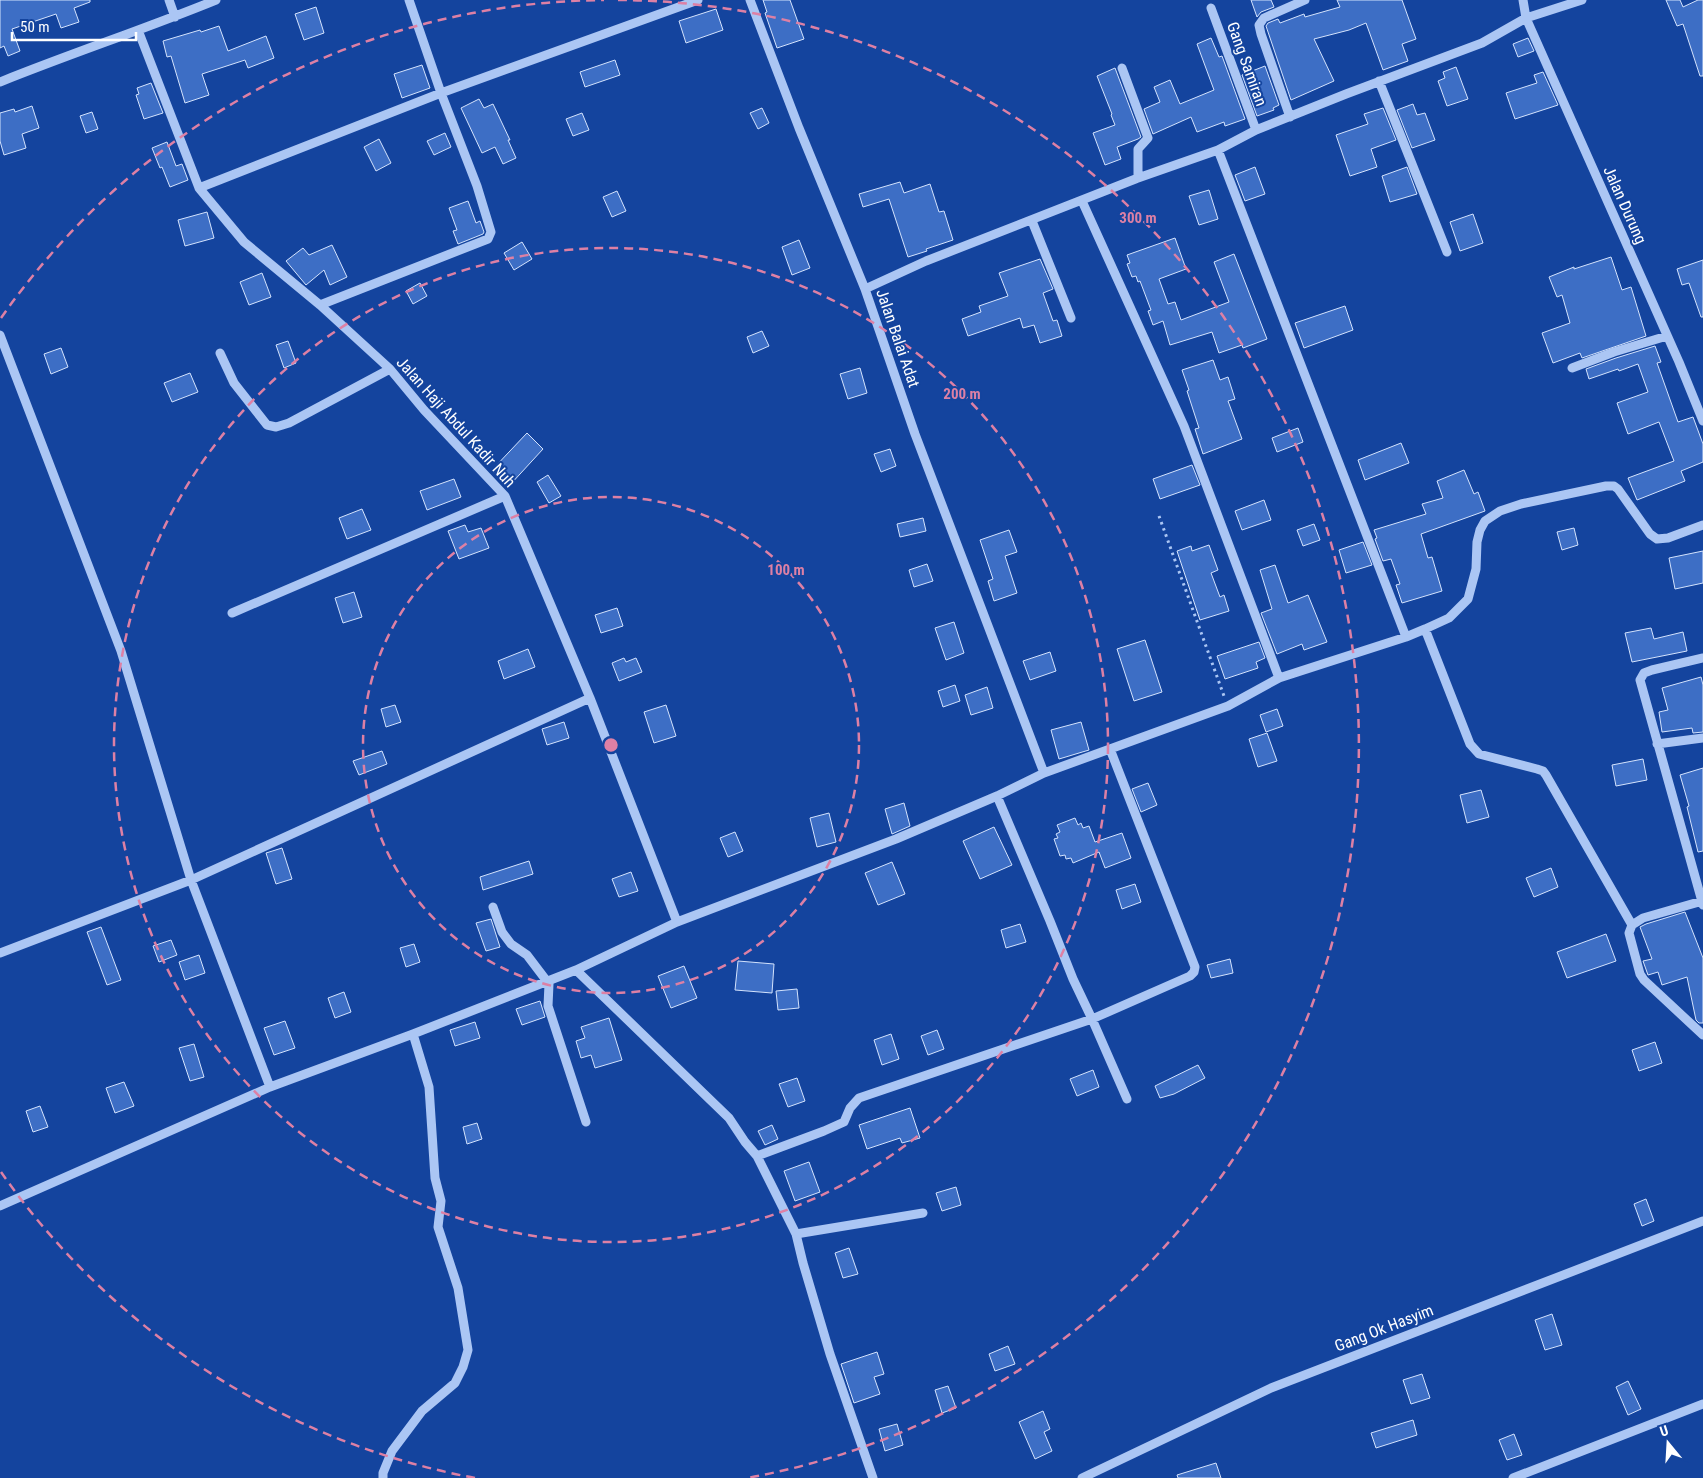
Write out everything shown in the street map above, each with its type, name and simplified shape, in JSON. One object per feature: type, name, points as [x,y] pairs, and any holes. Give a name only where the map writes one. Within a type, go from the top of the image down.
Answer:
[{"type":"street","points":[[169,0],[175,17]]},
{"type":"street","points":[[0,82],[77,51],[175,17],[216,0]]},
{"type":"street","points":[[320,305],[488,238],[491,232],[491,226],[477,186],[441,93],[409,0]]},
{"type":"street","points":[[199,188],[441,93],[698,0]]},
{"type":"street","name":"Jalan Balai Adat","points":[[750,0],[799,128],[865,289],[916,434],[1044,773]]},
{"type":"street","points":[[1290,117],[1259,25],[1264,18],[1305,0]]},
{"type":"street","name":"Jalan Durung","points":[[1523,0],[1526,18],[1703,421]]},
{"type":"street","points":[[865,289],[926,261],[1138,178],[1218,150],[1256,130],[1379,81],[1482,43],[1526,18],[1582,0]]},
{"type":"street","name":"Gang Samiran","points":[[1211,8],[1256,130]]},
{"type":"street","name":"Jalan Haji Abdul Kadir Nuh","points":[[138,30],[199,188],[244,242],[320,305],[390,369],[424,410],[505,496],[590,698],[677,922]]},
{"type":"street","points":[[1122,68],[1148,138],[1138,149],[1138,178]]},
{"type":"street","points":[[1379,81],[1447,252]]},
{"type":"street","points":[[1218,150],[1406,637]]},
{"type":"street","points":[[1082,201],[1184,426],[1279,678]]},
{"type":"street","points":[[1032,221],[1072,318]]},
{"type":"street","points":[[0,335],[122,651],[190,880],[270,1087]]},
{"type":"street","points":[[1572,368],[1614,352],[1667,336]]},
{"type":"street","points":[[220,353],[234,383],[266,425],[276,427],[289,423],[390,369]]},
{"type":"street","points":[[0,1206],[270,1087],[413,1034],[546,980],[576,970],[677,922],[896,840],[997,796],[1044,773],[1228,706],[1279,678],[1406,637],[1450,618],[1468,599],[1476,569],[1477,542],[1480,530],[1485,521],[1500,511],[1552,496],[1614,486],[1650,534],[1657,539],[1668,538],[1703,525]]},
{"type":"street","points":[[232,613],[505,496]]},
{"type":"street","points":[[1425,629],[1470,744],[1479,754],[1543,771],[1632,925]]},
{"type":"street","points":[[1703,658],[1652,670],[1644,673],[1640,680],[1702,903],[1642,918],[1632,925],[1629,932],[1640,974],[1644,980],[1703,1035]]},
{"type":"street","points":[[0,953],[190,880],[590,698]]},
{"type":"street","points":[[1657,744],[1703,738]]},
{"type":"street","points":[[757,1156],[839,1125],[844,1122],[850,1108],[859,1098],[1092,1020],[1190,976],[1194,972],[1195,966],[1110,749]]},
{"type":"street","points":[[997,796],[1073,979],[1127,1100]]},
{"type":"street","points":[[493,907],[502,932],[511,944],[527,955],[550,988],[548,1006],[586,1122]]},
{"type":"street","points":[[576,970],[729,1118],[757,1156],[796,1234],[830,1354],[873,1478]]},
{"type":"street","points":[[383,1478],[383,1473],[392,1451],[422,1411],[455,1383],[463,1367],[468,1350],[458,1288],[438,1226],[441,1201],[436,1178],[429,1087],[413,1034]]},
{"type":"street","points":[[796,1234],[922,1213]]},
{"type":"street","name":"Gang Ok Hasyim","points":[[1082,1478],[1271,1388],[1703,1221]]},
{"type":"street","points":[[1513,1478],[1703,1404]]},
{"type":"path","points":[[1159,516],[1228,706]]},
{"type":"building","points":[[0,0],[90,0],[90,2],[74,8],[79,22],[61,28],[56,14],[12,29],[20,51],[8,56],[4,46],[0,48]]},
{"type":"building","points":[[763,0],[790,0],[804,39],[777,48],[765,13],[767,12]]},
{"type":"building","points":[[1251,0],[1271,0],[1274,7],[1261,12],[1257,17]]},
{"type":"building","points":[[1337,0],[1402,0],[1416,39],[1402,44],[1408,61],[1383,70],[1366,23],[1349,30],[1314,39],[1334,81],[1291,100],[1266,26],[1268,23],[1278,19],[1280,23],[1304,14],[1305,17],[1340,7]]},
{"type":"building","points":[[1666,0],[1680,0],[1683,7],[1698,0],[1703,0],[1703,76],[1700,76],[1683,24],[1677,26]]},
{"type":"building","points":[[316,7],[324,33],[304,40],[295,14]]},
{"type":"building","points":[[716,9],[723,30],[686,43],[679,21]]},
{"type":"building","points":[[219,26],[228,51],[266,36],[274,58],[248,68],[245,60],[202,74],[209,95],[185,103],[171,56],[167,57],[163,41]]},
{"type":"building","points":[[1211,38],[1219,57],[1222,56],[1245,119],[1225,126],[1224,122],[1197,132],[1191,117],[1153,134],[1144,109],[1160,102],[1154,87],[1170,80],[1180,104],[1214,90],[1197,44]]},
{"type":"building","points":[[1528,38],[1534,51],[1518,57],[1513,44]]},
{"type":"building","points":[[615,60],[620,75],[585,87],[580,72]]},
{"type":"building","points":[[422,65],[430,88],[402,98],[394,74]]},
{"type":"building","points":[[1265,66],[1279,105],[1273,108],[1274,110],[1257,116],[1242,75]]},
{"type":"building","points":[[1456,67],[1468,99],[1447,106],[1438,81],[1445,78],[1443,72]]},
{"type":"building","points":[[1115,68],[1141,137],[1117,147],[1121,159],[1105,165],[1093,133],[1115,125],[1097,76]]},
{"type":"building","points":[[1543,72],[1558,105],[1515,119],[1506,93],[1537,83],[1534,75]]},
{"type":"building","points":[[151,83],[163,113],[144,119],[136,95],[139,94],[137,88]]},
{"type":"building","points":[[479,99],[484,108],[493,104],[510,140],[508,140],[516,158],[503,164],[495,147],[482,153],[461,108]]},
{"type":"building","points":[[1413,104],[1417,115],[1425,113],[1435,140],[1412,148],[1397,110]]},
{"type":"building","points":[[32,106],[39,128],[22,134],[26,148],[4,155],[0,141],[0,113],[14,109],[15,112]]},
{"type":"building","points":[[762,108],[769,123],[758,129],[750,113]]},
{"type":"building","points":[[1383,108],[1396,140],[1371,149],[1377,167],[1350,176],[1336,135],[1368,124],[1364,114]]},
{"type":"building","points":[[92,112],[98,129],[86,133],[80,116]]},
{"type":"building","points":[[582,113],[589,130],[573,136],[566,119]]},
{"type":"building","points":[[445,133],[451,147],[434,155],[427,141]]},
{"type":"building","points":[[379,139],[391,163],[376,171],[364,147]]},
{"type":"building","points":[[167,142],[176,166],[182,164],[188,180],[170,187],[152,148]]},
{"type":"building","points":[[1255,167],[1265,194],[1245,201],[1235,175]]},
{"type":"building","points":[[1407,167],[1417,194],[1390,202],[1382,176]]},
{"type":"building","points":[[900,182],[904,193],[930,184],[939,212],[944,211],[953,240],[908,257],[889,199],[863,207],[859,194]]},
{"type":"building","points":[[1209,190],[1218,219],[1199,225],[1189,196]]},
{"type":"building","points":[[617,191],[626,211],[612,217],[603,197]]},
{"type":"building","points":[[468,201],[476,223],[480,221],[484,232],[458,244],[453,231],[457,230],[449,208]]},
{"type":"building","points":[[207,212],[214,238],[185,246],[178,220]]},
{"type":"building","points":[[1473,214],[1483,243],[1460,251],[1450,222]]},
{"type":"building","points":[[1175,238],[1186,269],[1159,279],[1168,304],[1175,302],[1181,320],[1229,302],[1214,262],[1234,254],[1267,339],[1243,348],[1242,345],[1219,353],[1212,332],[1170,345],[1163,321],[1153,325],[1148,311],[1151,310],[1140,281],[1138,282],[1136,276],[1132,277],[1127,264],[1130,263],[1127,255]]},
{"type":"building","points":[[799,240],[810,268],[792,275],[782,247]]},
{"type":"building","points":[[522,242],[532,259],[514,270],[504,253]]},
{"type":"building","points":[[332,245],[347,277],[330,285],[324,270],[306,285],[286,261],[303,248],[309,255]]},
{"type":"building","points":[[1611,257],[1622,290],[1631,287],[1646,336],[1582,358],[1580,353],[1553,363],[1542,333],[1570,323],[1562,295],[1557,297],[1549,277],[1574,267],[1574,269]]},
{"type":"building","points":[[1040,259],[1053,289],[1043,293],[1053,321],[1057,320],[1062,336],[1040,343],[1034,325],[1023,328],[1020,318],[968,336],[962,319],[981,312],[979,306],[1008,296],[999,273]]},
{"type":"building","points":[[1703,260],[1703,317],[1701,317],[1689,283],[1682,285],[1677,269]]},
{"type":"building","points":[[262,273],[271,297],[249,305],[240,282]]},
{"type":"building","points":[[420,283],[427,296],[413,304],[406,291]]},
{"type":"building","points":[[1345,306],[1353,330],[1304,348],[1295,323]]},
{"type":"building","points":[[762,331],[769,346],[753,353],[747,337]]},
{"type":"building","points":[[288,341],[296,363],[284,368],[276,345]]},
{"type":"building","points":[[1655,346],[1661,362],[1657,363],[1678,422],[1693,417],[1703,444],[1703,462],[1681,471],[1685,481],[1637,500],[1628,478],[1674,461],[1659,422],[1628,434],[1617,403],[1648,392],[1638,364],[1589,379],[1586,369]]},
{"type":"building","points":[[61,348],[68,367],[51,374],[44,354]]},
{"type":"building","points":[[1213,360],[1220,380],[1228,377],[1235,399],[1228,401],[1242,439],[1203,454],[1195,429],[1199,428],[1182,370]]},
{"type":"building","points":[[860,368],[867,393],[848,399],[840,374]]},
{"type":"building","points":[[190,373],[198,392],[172,402],[164,383]]},
{"type":"building","points":[[1298,428],[1303,442],[1277,452],[1272,438]]},
{"type":"building","points":[[527,433],[543,449],[509,486],[492,470]]},
{"type":"building","points":[[1401,443],[1409,463],[1365,480],[1358,460]]},
{"type":"building","points":[[890,449],[896,466],[881,472],[874,454]]},
{"type":"building","points":[[1192,465],[1200,485],[1160,499],[1153,479]]},
{"type":"building","points":[[1464,470],[1474,494],[1478,492],[1485,511],[1421,534],[1428,558],[1432,557],[1442,591],[1402,603],[1396,585],[1400,584],[1391,559],[1383,561],[1375,539],[1377,538],[1374,530],[1426,514],[1422,504],[1443,498],[1437,481]]},
{"type":"building","points":[[548,475],[561,496],[549,503],[537,482]]},
{"type":"building","points":[[454,479],[461,497],[427,510],[420,491]]},
{"type":"building","points":[[1264,500],[1271,520],[1242,530],[1235,511]]},
{"type":"building","points":[[362,509],[371,530],[347,539],[339,518]]},
{"type":"building","points":[[923,518],[926,531],[900,537],[897,524]]},
{"type":"building","points":[[1314,524],[1320,540],[1303,546],[1297,530]]},
{"type":"building","points":[[465,525],[468,532],[481,528],[489,548],[459,559],[448,531]]},
{"type":"building","points":[[1574,528],[1578,545],[1562,550],[1557,532]]},
{"type":"building","points":[[1009,530],[1017,552],[1005,556],[1017,593],[994,601],[988,581],[993,579],[980,540]]},
{"type":"building","points":[[1363,542],[1372,565],[1346,573],[1339,550]]},
{"type":"building","points":[[1209,545],[1218,570],[1211,573],[1220,597],[1224,595],[1229,611],[1200,620],[1177,551],[1191,546],[1192,551]]},
{"type":"building","points":[[1703,551],[1703,583],[1675,589],[1669,558]]},
{"type":"building","points":[[927,564],[933,581],[914,587],[909,570]]},
{"type":"building","points":[[1275,565],[1288,603],[1308,595],[1327,642],[1304,650],[1302,644],[1277,654],[1261,613],[1272,609],[1260,570]]},
{"type":"building","points":[[354,592],[362,617],[343,623],[335,598]]},
{"type":"building","points":[[617,608],[623,626],[601,633],[595,615]]},
{"type":"building","points":[[954,622],[964,653],[946,660],[935,628]]},
{"type":"building","points":[[1651,628],[1654,639],[1683,632],[1687,651],[1632,662],[1625,633]]},
{"type":"building","points":[[1145,640],[1162,692],[1134,701],[1117,649]]},
{"type":"building","points":[[1259,642],[1265,658],[1256,662],[1258,668],[1225,679],[1217,656]]},
{"type":"building","points":[[528,649],[535,667],[504,679],[498,661]]},
{"type":"building","points":[[1050,652],[1056,671],[1030,680],[1023,661]]},
{"type":"building","points":[[624,658],[626,662],[636,658],[642,672],[619,681],[612,663]]},
{"type":"building","points":[[1701,677],[1703,685],[1703,732],[1693,733],[1692,728],[1662,732],[1659,712],[1668,710],[1662,688]]},
{"type":"building","points":[[955,685],[960,701],[943,707],[938,691]]},
{"type":"building","points":[[987,687],[993,708],[971,715],[965,695]]},
{"type":"building","points":[[395,705],[401,722],[386,727],[381,709]]},
{"type":"building","points":[[666,705],[676,736],[654,743],[644,712]]},
{"type":"building","points":[[1277,709],[1283,726],[1266,732],[1260,715]]},
{"type":"building","points":[[564,722],[569,738],[547,745],[542,729]]},
{"type":"building","points":[[1081,722],[1089,750],[1059,759],[1051,730]]},
{"type":"building","points":[[1267,733],[1277,761],[1258,767],[1249,739]]},
{"type":"building","points":[[382,751],[387,764],[359,775],[353,761]]},
{"type":"building","points":[[1643,759],[1647,780],[1616,786],[1612,765]]},
{"type":"building","points":[[1703,768],[1703,851],[1698,852],[1687,807],[1689,806],[1680,775]]},
{"type":"building","points":[[1148,783],[1157,805],[1141,812],[1132,789]]},
{"type":"building","points":[[1481,790],[1489,817],[1467,823],[1460,795]]},
{"type":"building","points":[[904,803],[910,826],[892,834],[885,809]]},
{"type":"building","points":[[829,813],[836,842],[817,847],[810,818]]},
{"type":"building","points":[[1075,818],[1078,825],[1081,823],[1083,828],[1089,826],[1095,842],[1122,833],[1131,858],[1105,868],[1099,852],[1073,863],[1071,858],[1066,859],[1065,855],[1060,856],[1054,839],[1058,838],[1056,834],[1060,832],[1057,825]]},
{"type":"building","points":[[994,827],[1012,865],[980,879],[963,841]]},
{"type":"building","points":[[735,832],[743,851],[728,857],[720,838]]},
{"type":"building","points":[[282,848],[292,879],[276,884],[266,853]]},
{"type":"building","points":[[529,861],[533,874],[483,890],[480,877]]},
{"type":"building","points":[[892,862],[905,894],[878,905],[865,873]]},
{"type":"building","points":[[1551,868],[1558,887],[1534,897],[1526,878]]},
{"type":"building","points":[[631,872],[638,891],[619,897],[612,879]]},
{"type":"building","points":[[1135,884],[1141,902],[1122,909],[1116,890]]},
{"type":"building","points":[[1685,912],[1703,958],[1703,1023],[1699,1023],[1696,1020],[1687,977],[1662,985],[1658,972],[1648,975],[1643,961],[1652,959],[1640,927]]},
{"type":"building","points":[[491,919],[500,947],[486,951],[476,923]]},
{"type":"building","points":[[1020,924],[1026,942],[1006,948],[1001,930]]},
{"type":"building","points":[[101,927],[121,980],[107,985],[87,932]]},
{"type":"building","points":[[1606,934],[1616,961],[1567,978],[1557,952]]},
{"type":"building","points":[[171,940],[177,955],[159,962],[153,946]]},
{"type":"building","points":[[414,944],[420,962],[406,967],[400,948]]},
{"type":"building","points":[[199,955],[205,973],[185,980],[179,962]]},
{"type":"building","points":[[1230,959],[1233,973],[1211,978],[1207,965]]},
{"type":"building","points":[[738,961],[774,964],[772,993],[735,990]]},
{"type":"building","points":[[684,966],[697,998],[671,1008],[658,976]]},
{"type":"building","points":[[797,989],[799,1008],[778,1010],[776,991]]},
{"type":"building","points":[[344,992],[351,1012],[335,1018],[328,998]]},
{"type":"building","points":[[540,1001],[545,1017],[522,1025],[516,1009]]},
{"type":"building","points":[[609,1018],[622,1060],[595,1068],[591,1055],[581,1058],[576,1041],[585,1038],[581,1027]]},
{"type":"building","points":[[285,1021],[295,1048],[274,1055],[264,1028]]},
{"type":"building","points":[[475,1022],[480,1038],[455,1046],[450,1030]]},
{"type":"building","points":[[937,1030],[944,1049],[928,1055],[921,1036]]},
{"type":"building","points":[[891,1034],[899,1059],[882,1065],[874,1040]]},
{"type":"building","points":[[1655,1042],[1662,1063],[1639,1071],[1632,1050]]},
{"type":"building","points":[[194,1044],[204,1077],[190,1081],[179,1048]]},
{"type":"building","points":[[1198,1065],[1205,1078],[1174,1094],[1160,1098],[1155,1086]]},
{"type":"building","points":[[1093,1070],[1099,1087],[1077,1096],[1070,1079]]},
{"type":"building","points":[[797,1078],[805,1101],[788,1107],[779,1084]]},
{"type":"building","points":[[124,1082],[134,1106],[115,1113],[106,1088]]},
{"type":"building","points":[[40,1106],[48,1127],[33,1132],[26,1111]]},
{"type":"building","points":[[910,1108],[920,1138],[902,1143],[900,1138],[867,1149],[859,1125]]},
{"type":"building","points":[[477,1123],[482,1139],[467,1144],[463,1127]]},
{"type":"building","points":[[772,1125],[778,1139],[765,1145],[758,1131]]},
{"type":"building","points":[[809,1162],[820,1192],[795,1201],[784,1171]]},
{"type":"building","points":[[956,1187],[961,1205],[942,1211],[936,1193]]},
{"type":"building","points":[[1646,1199],[1654,1221],[1642,1226],[1634,1204]]},
{"type":"building","points":[[849,1248],[858,1274],[843,1278],[835,1253]]},
{"type":"building","points":[[1552,1314],[1562,1345],[1545,1350],[1535,1320]]},
{"type":"building","points":[[1008,1346],[1015,1364],[995,1371],[989,1354]]},
{"type":"building","points":[[877,1352],[884,1374],[874,1377],[880,1394],[854,1403],[841,1364]]},
{"type":"building","points":[[1422,1374],[1430,1398],[1411,1404],[1403,1380]]},
{"type":"building","points":[[1628,1381],[1641,1409],[1628,1415],[1616,1387]]},
{"type":"building","points":[[948,1386],[956,1408],[942,1413],[935,1390]]},
{"type":"building","points":[[1043,1411],[1050,1429],[1044,1432],[1052,1451],[1035,1459],[1019,1422]]},
{"type":"building","points":[[1413,1420],[1417,1435],[1376,1448],[1371,1433]]},
{"type":"building","points":[[897,1424],[903,1445],[885,1451],[879,1429]]},
{"type":"building","points":[[1514,1434],[1522,1455],[1507,1460],[1499,1440]]},
{"type":"building","points":[[1216,1463],[1221,1478],[1178,1478],[1177,1475]]}]
